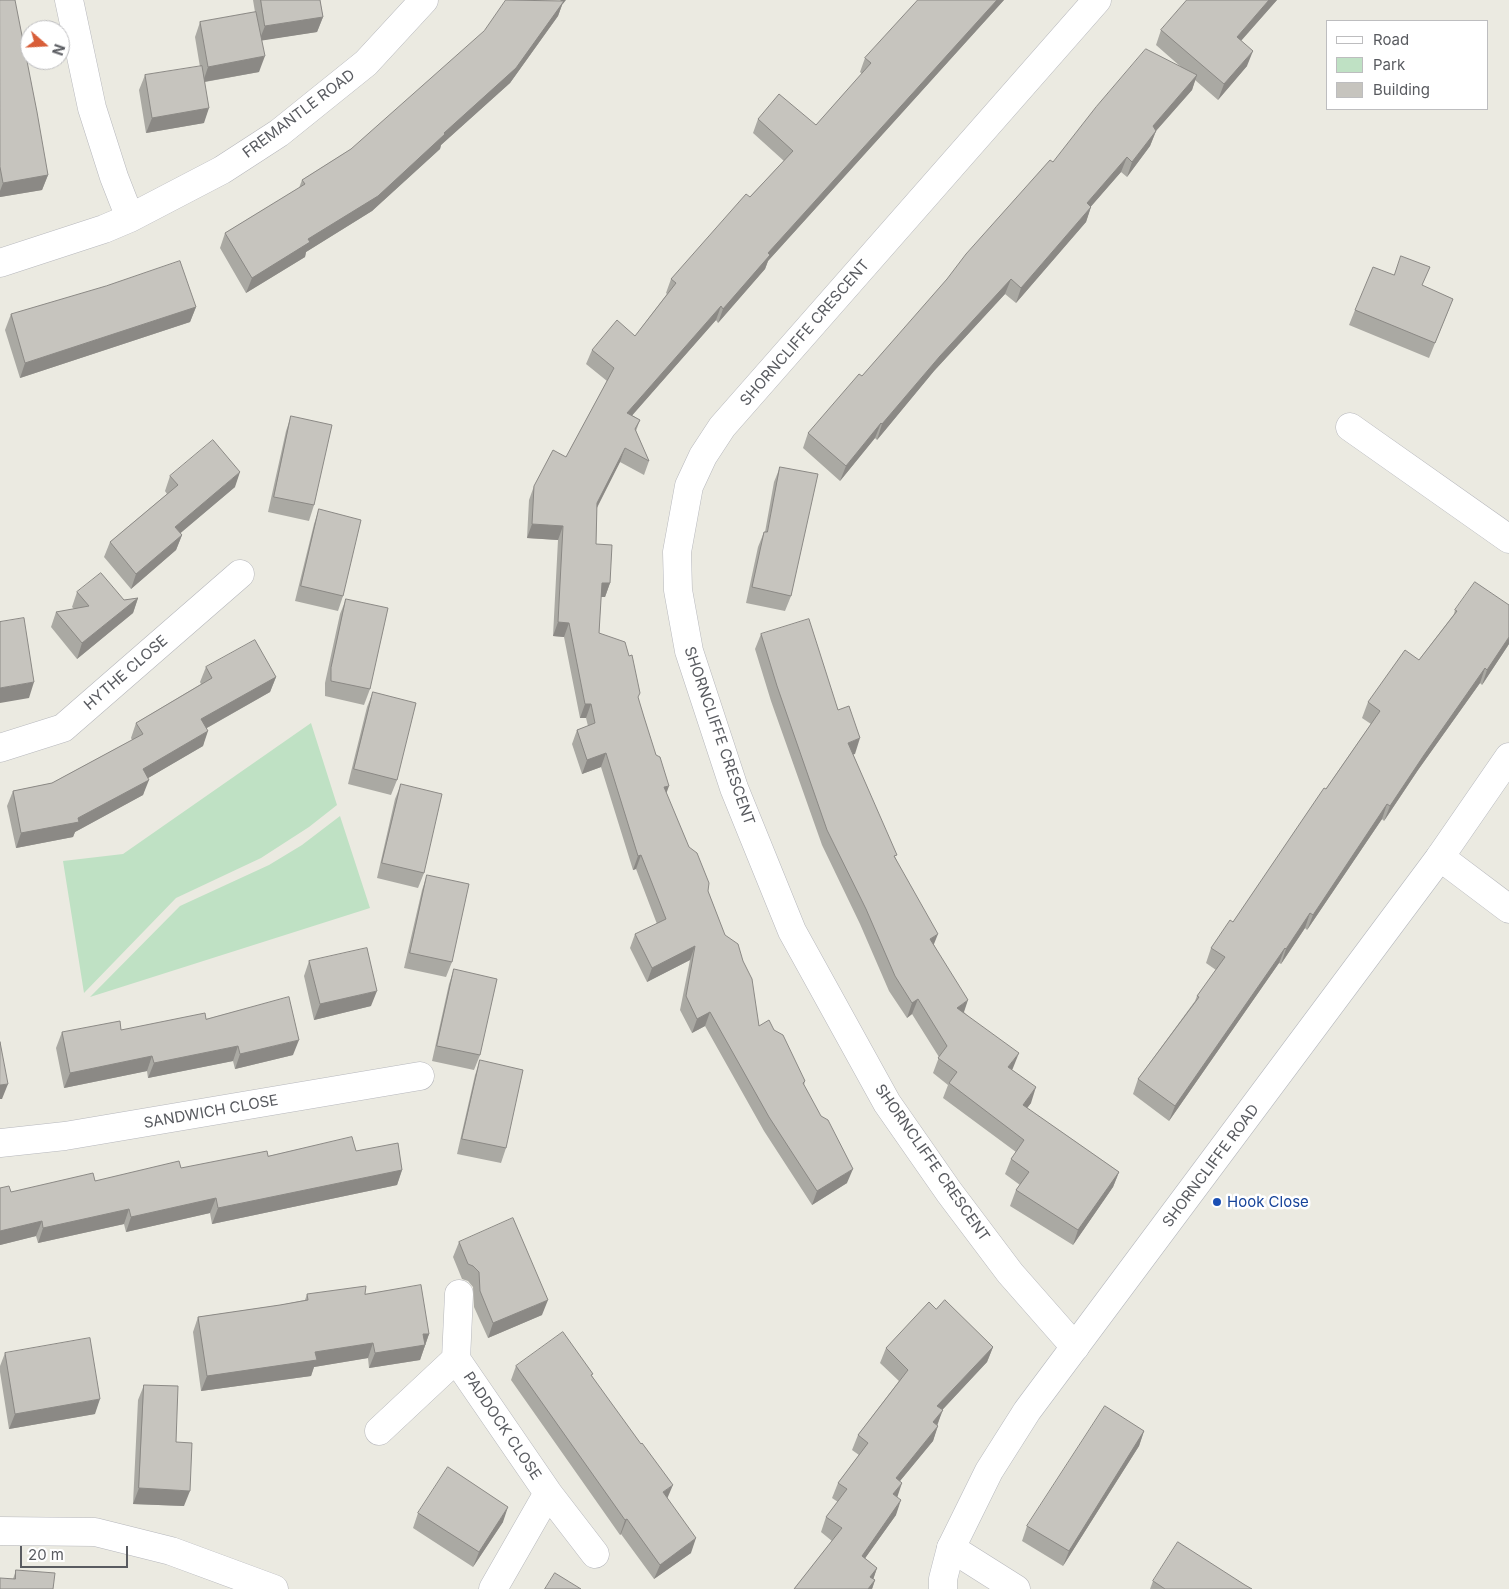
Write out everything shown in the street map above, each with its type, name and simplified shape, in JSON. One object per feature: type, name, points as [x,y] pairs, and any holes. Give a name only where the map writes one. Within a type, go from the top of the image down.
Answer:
[{"type":"street","points":[[69,0],[92,108],[114,177],[130,218]]},
{"type":"street","name":"FREMANTLE ROAD","points":[[0,263],[104,229],[130,218],[222,170],[279,133],[366,64],[424,0]]},
{"type":"street","name":"SHORNCLIFFE CRESCENT","points":[[1075,1347],[1010,1273],[949,1192],[887,1102],[792,931],[734,788],[689,651],[678,590],[677,552],[689,486],[703,456],[722,427],[1097,0]]},
{"type":"street","points":[[1350,426],[1509,539]]},
{"type":"street","name":"HYTHE CLOSE","points":[[0,748],[64,728],[240,574]]},
{"type":"street","name":"SHORNCLIFFE ROAD","points":[[943,1589],[943,1579],[951,1548],[989,1471],[1027,1411],[1440,857],[1509,757]]},
{"type":"street","points":[[1440,857],[1509,909]]},
{"type":"street","name":"SANDWICH CLOSE","points":[[0,1143],[65,1136],[420,1076]]},
{"type":"street","points":[[379,1431],[456,1359],[459,1294]]},
{"type":"street","name":"PADDOCK CLOSE","points":[[456,1359],[548,1493],[595,1554]]},
{"type":"street","name":"PADDOCK CLOSE","points":[[493,1589],[548,1493]]},
{"type":"street","points":[[0,1531],[95,1532],[171,1551],[274,1589]]},
{"type":"street","points":[[951,1548],[1016,1589]]},
{"type":"green space","points":[[311,723],[337,805],[309,827],[261,858],[176,898],[84,993],[63,861],[123,854]]},
{"type":"green space","points":[[340,816],[370,908],[90,997],[180,906],[269,865],[302,845]]},
{"type":"building","points":[[0,0],[15,0],[20,25],[20,70],[29,70],[48,175],[3,183],[0,167]]},
{"type":"building","points":[[261,0],[320,0],[323,17],[265,26]]},
{"type":"building","points":[[506,0],[564,1],[516,68],[378,196],[308,239],[310,242],[252,278],[225,233],[305,184],[302,180],[351,149],[484,31]]},
{"type":"building","points":[[918,0],[997,0],[768,253],[770,255],[723,309],[721,306],[627,413],[640,420],[635,429],[649,461],[625,448],[597,503],[596,544],[612,545],[610,583],[602,583],[599,633],[625,642],[629,656],[632,655],[640,693],[638,697],[656,755],[660,757],[669,786],[664,787],[689,847],[697,853],[709,883],[708,891],[725,935],[738,944],[743,961],[752,979],[759,1026],[769,1020],[774,1030],[783,1035],[805,1081],[803,1083],[821,1116],[828,1120],[853,1169],[817,1191],[769,1117],[710,1012],[697,1019],[686,996],[695,946],[652,968],[635,934],[666,919],[641,855],[638,856],[606,753],[587,760],[577,730],[595,723],[591,704],[585,704],[569,623],[558,622],[563,526],[532,524],[534,486],[553,450],[566,457],[614,368],[592,350],[617,320],[635,336],[676,283],[671,279],[746,194],[750,197],[793,151],[758,119],[779,94],[816,125],[871,63],[865,58]]},
{"type":"building","points":[[1187,0],[1269,0],[1237,37],[1253,51],[1224,84],[1161,30]]},
{"type":"building","points":[[256,12],[265,56],[208,67],[200,22]]},
{"type":"building","points":[[1146,49],[1197,75],[1153,126],[1156,131],[1132,162],[1127,157],[1087,203],[1091,207],[1021,288],[1011,279],[940,356],[846,466],[808,433],[859,374],[862,376],[947,279],[966,254],[1050,160],[1053,162],[1096,107]]},
{"type":"building","points":[[202,66],[209,108],[152,118],[145,75]]},
{"type":"building","points":[[1401,256],[1430,267],[1422,285],[1453,299],[1435,343],[1355,310],[1373,267],[1394,275]]},
{"type":"building","points":[[180,261],[196,307],[25,363],[11,314],[106,286]]},
{"type":"building","points":[[291,416],[332,425],[314,505],[274,497]]},
{"type":"building","points":[[213,440],[240,472],[175,527],[182,535],[136,574],[110,542],[178,485],[170,476]]},
{"type":"building","points":[[780,467],[818,474],[791,596],[752,587],[764,532],[767,532]]},
{"type":"building","points":[[319,509],[361,520],[343,596],[301,586]]},
{"type":"building","points":[[101,573],[124,600],[138,598],[82,643],[56,612],[89,606],[77,592]]},
{"type":"building","points":[[1475,582],[1509,605],[1509,637],[1487,670],[1485,668],[1390,806],[1387,804],[1313,915],[1310,913],[1175,1106],[1138,1079],[1199,997],[1197,996],[1225,957],[1211,948],[1230,920],[1233,922],[1324,788],[1326,789],[1380,711],[1368,702],[1405,650],[1419,660],[1457,611],[1455,610]]},
{"type":"building","points":[[346,599],[388,608],[370,689],[331,681],[331,668]]},
{"type":"building","points":[[24,618],[34,682],[0,688],[0,622]]},
{"type":"building","points":[[809,619],[838,710],[849,706],[860,738],[848,743],[897,855],[894,856],[938,934],[930,939],[968,1000],[957,1008],[1019,1053],[1008,1067],[1036,1087],[1023,1105],[1119,1172],[1078,1230],[1016,1190],[1029,1172],[1011,1159],[1024,1140],[949,1083],[957,1072],[938,1058],[947,1046],[918,999],[912,1003],[895,976],[866,909],[827,830],[761,634]]},
{"type":"building","points":[[255,640],[276,677],[201,719],[208,731],[143,769],[149,780],[78,818],[79,822],[21,833],[13,791],[52,783],[143,734],[136,723],[212,678],[206,667]]},
{"type":"building","points":[[373,692],[416,703],[397,780],[354,769]]},
{"type":"building","points":[[401,784],[442,794],[424,873],[382,863]]},
{"type":"building","points":[[427,875],[469,884],[452,962],[410,953]]},
{"type":"building","points":[[367,948],[377,991],[320,1004],[309,961]]},
{"type":"building","points":[[454,969],[497,979],[480,1055],[437,1046]]},
{"type":"building","points":[[289,997],[299,1040],[240,1054],[238,1046],[154,1063],[152,1056],[70,1073],[62,1032],[120,1021],[121,1030],[205,1013],[206,1019]]},
{"type":"building","points":[[0,1042],[8,1084],[0,1085]]},
{"type":"building","points":[[480,1060],[523,1070],[506,1148],[462,1139]]},
{"type":"building","points":[[352,1137],[356,1151],[398,1143],[402,1170],[218,1208],[216,1198],[131,1217],[129,1209],[43,1228],[42,1221],[0,1231],[0,1188],[9,1186],[11,1192],[93,1173],[95,1181],[179,1161],[181,1168],[267,1151],[268,1156]]},
{"type":"building","points":[[513,1218],[548,1300],[493,1323],[480,1291],[479,1272],[468,1264],[459,1242]]},
{"type":"building","points":[[421,1285],[429,1334],[423,1334],[425,1345],[375,1353],[373,1343],[315,1352],[317,1360],[207,1376],[198,1317],[308,1300],[307,1294],[366,1286],[365,1294]]},
{"type":"building","points":[[945,1300],[993,1347],[937,1406],[943,1410],[933,1422],[938,1426],[896,1478],[902,1483],[893,1494],[901,1500],[862,1556],[877,1568],[870,1577],[875,1580],[868,1589],[794,1589],[842,1528],[826,1517],[847,1489],[838,1483],[868,1443],[858,1435],[908,1370],[886,1348],[929,1302],[936,1309]]},
{"type":"building","points":[[563,1332],[593,1374],[591,1375],[673,1485],[663,1492],[696,1538],[660,1565],[627,1519],[625,1520],[516,1366]]},
{"type":"building","points":[[90,1338],[100,1399],[15,1414],[5,1353]]},
{"type":"building","points":[[144,1385],[178,1386],[176,1442],[192,1443],[190,1491],[139,1488]]},
{"type":"building","points":[[1105,1406],[1144,1431],[1069,1551],[1027,1526]]},
{"type":"building","points":[[448,1467],[508,1507],[479,1552],[418,1513]]},
{"type":"building","points":[[1178,1542],[1252,1589],[1165,1589],[1153,1581]]},
{"type":"building","points":[[16,1570],[55,1573],[53,1589],[0,1589],[0,1578],[15,1579]]},
{"type":"building","points":[[555,1573],[581,1589],[545,1589]]},
{"type":"place","name":"Hook Close","points":[[1217,1202]]}]
